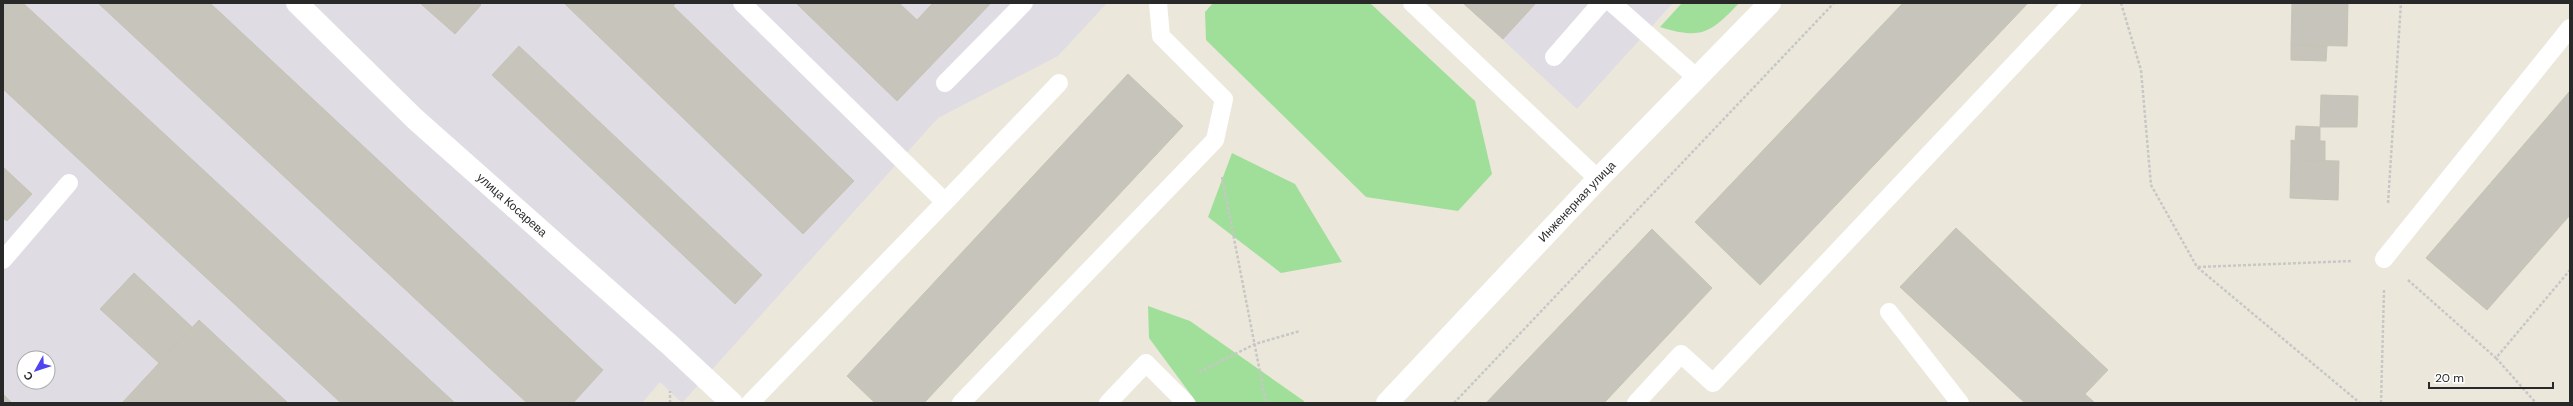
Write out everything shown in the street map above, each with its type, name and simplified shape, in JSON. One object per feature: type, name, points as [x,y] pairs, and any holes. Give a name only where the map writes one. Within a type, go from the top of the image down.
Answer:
[{"type":"street","name":"улица Косарева","points":[[297,3],[415,119],[670,345],[732,403]]},
{"type":"street","name":"Инженерная улица","points":[[1387,403],[1598,179],[1770,3]]},
{"type":"lane","points":[[742,3],[945,202]]},
{"type":"lane","points":[[945,83],[1024,3]]},
{"type":"lane","points":[[961,403],[1215,140],[1224,98],[1161,36],[1158,3]]},
{"type":"lane","points":[[1412,3],[1598,179]]},
{"type":"lane","points":[[1554,57],[1601,3]]},
{"type":"lane","points":[[1612,3],[1697,78]]},
{"type":"lane","points":[[1636,403],[1681,354],[1713,383],[2072,3]]},
{"type":"lane","points":[[2384,259],[2570,28]]},
{"type":"lane","points":[[750,403],[1059,82]]},
{"type":"lane","points":[[3,260],[69,183]]},
{"type":"lane","points":[[1889,312],[1960,403]]},
{"type":"lane","points":[[1108,403],[1146,363],[1186,403]]},
{"type":"path","points":[[1454,403],[1834,3]]},
{"type":"path","points":[[2121,3],[2141,70],[2151,185],[2197,267],[2360,403]]},
{"type":"path","points":[[1215,140],[1266,403]]},
{"type":"path","points":[[2197,267],[2384,259],[2496,358],[2536,403]]},
{"type":"path","points":[[2496,358],[2570,270]]},
{"type":"path","points":[[1170,387],[1255,344],[1300,331]]},
{"type":"shaded area","points":[[3,3],[1107,3],[1058,56],[938,118],[682,403],[660,382],[642,403],[3,403]]},
{"type":"shaded area","points":[[1463,3],[1673,3],[1577,109]]},
{"type":"green space","points":[[1213,3],[1370,3],[1475,101],[1492,174],[1458,211],[1366,197],[1206,40],[1205,12]]},
{"type":"green space","points":[[1682,3],[1739,3],[1721,21],[1704,31],[1686,33],[1660,27]]},
{"type":"green space","points":[[1232,153],[1295,184],[1342,262],[1281,273],[1208,217]]},
{"type":"green space","points":[[1148,306],[1190,321],[1304,401],[1304,403],[1197,403],[1149,338]]},
{"type":"building","points":[[3,3],[23,3],[455,403],[341,403],[3,89]]},
{"type":"building","points":[[98,3],[210,3],[603,370],[573,403],[527,403]]},
{"type":"building","points":[[420,3],[478,3],[481,5],[455,34]]},
{"type":"building","points":[[564,3],[676,3],[673,6],[854,181],[803,234]]},
{"type":"building","points":[[796,3],[899,3],[917,20],[933,3],[991,3],[897,101]]},
{"type":"building","points":[[1463,3],[1536,3],[1503,39]]},
{"type":"building","points":[[1903,3],[2028,3],[1760,285],[1695,222]]},
{"type":"building","points":[[2292,3],[2348,3],[2347,46],[2291,45]]},
{"type":"building","points":[[2291,45],[2327,46],[2326,61],[2291,60]]},
{"type":"building","points":[[519,46],[762,275],[735,304],[492,75]]},
{"type":"building","points":[[1128,74],[1183,126],[924,403],[875,403],[847,376]]},
{"type":"building","points":[[2570,91],[2570,215],[2487,310],[2426,258]]},
{"type":"building","points":[[2321,95],[2358,96],[2357,127],[2320,127]]},
{"type":"building","points":[[2296,126],[2320,127],[2320,141],[2325,141],[2325,161],[2291,160],[2291,140],[2295,141]]},
{"type":"building","points":[[2291,160],[2339,161],[2338,200],[2290,198]]},
{"type":"building","points":[[3,167],[32,194],[7,221],[3,218]]},
{"type":"building","points":[[1956,228],[2108,370],[2085,394],[2095,403],[2025,403],[1900,287]]},
{"type":"building","points":[[1652,229],[1712,288],[1604,403],[1486,403]]},
{"type":"building","points":[[134,273],[192,327],[159,363],[100,309]]},
{"type":"building","points":[[199,320],[288,403],[122,403]]},
{"type":"building","points":[[3,394],[12,403],[3,403]]}]
